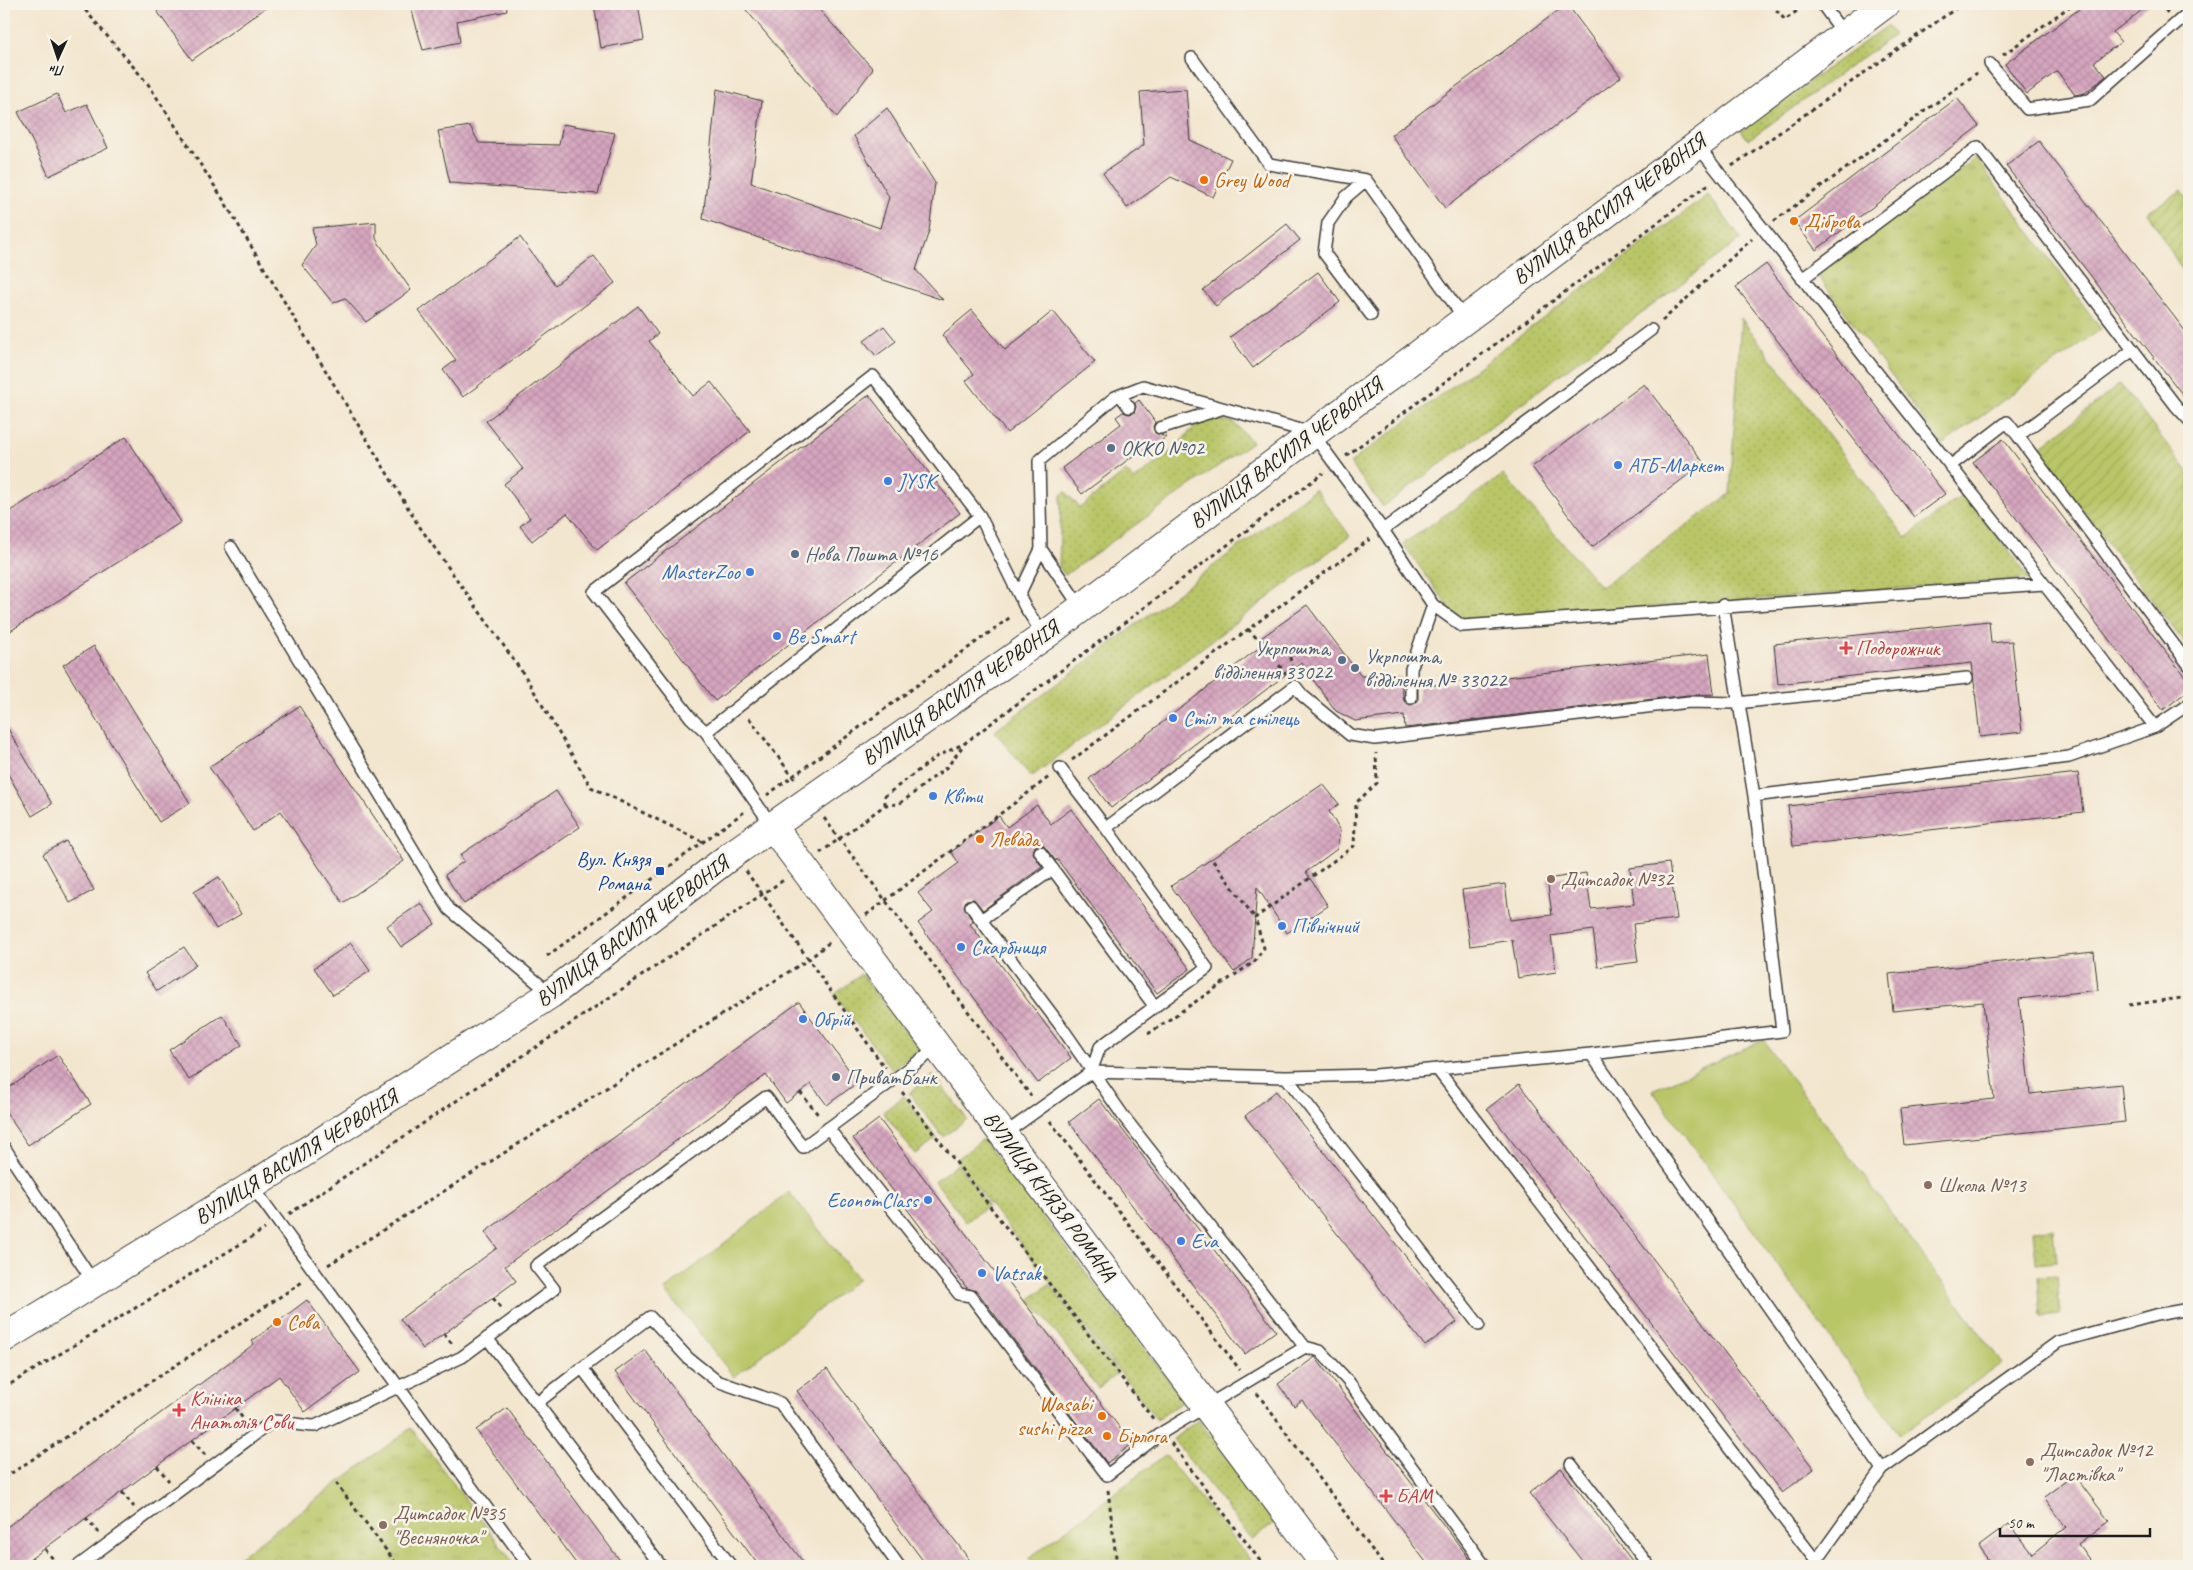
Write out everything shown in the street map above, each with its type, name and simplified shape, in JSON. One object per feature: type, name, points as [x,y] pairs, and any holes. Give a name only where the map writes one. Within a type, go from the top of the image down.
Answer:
[{"type":"main road","name":"ВУЛИЦЯ ВАСИЛЯ ЧЕРВОНІЯ","points":[[4,1338],[252,1186],[551,994],[809,799],[1044,636],[1695,144],[1885,4]]},
{"type":"main road","name":"ВУЛИЦЯ КНЯЗЯ РОМАНА","points":[[773,827],[1326,1566]]},
{"type":"lane","points":[[1822,4],[1844,34]]},
{"type":"lane","points":[[1990,64],[2027,109],[2090,100],[2189,12]]},
{"type":"lane","points":[[1192,58],[1269,164],[1366,180],[1464,318]]},
{"type":"lane","points":[[1695,144],[2155,727]]},
{"type":"lane","points":[[1802,280],[1978,148],[2189,420]]},
{"type":"lane","points":[[1366,180],[1346,197],[1328,223],[1324,253],[1371,315]]},
{"type":"lane","points":[[1382,530],[1651,330]]},
{"type":"lane","points":[[2018,436],[2133,350]]},
{"type":"lane","points":[[773,827],[706,732],[691,718],[594,592],[873,376],[980,516],[1025,607],[1044,636]]},
{"type":"lane","points":[[1019,595],[1041,548],[1039,461],[1115,397],[1143,386],[1312,433],[1336,463],[1432,605],[1462,626],[1723,605],[2044,584]]},
{"type":"lane","points":[[1120,395],[1129,407]]},
{"type":"lane","points":[[1160,428],[1221,409]]},
{"type":"lane","points":[[1950,466],[2007,422],[2189,665]]},
{"type":"lane","points":[[706,732],[980,516]]},
{"type":"lane","points":[[231,547],[449,909],[551,994]]},
{"type":"lane","points":[[1041,548],[1081,608]]},
{"type":"lane","points":[[1411,698],[1411,669],[1432,605]]},
{"type":"lane","points":[[1091,1072],[1286,1077],[1376,1075],[1591,1054],[1782,1031],[1754,796],[1737,703],[1723,605]]},
{"type":"lane","points":[[1106,828],[1295,686],[1303,696],[1350,735],[1375,739],[1414,731],[1690,702],[1737,703],[1967,678]]},
{"type":"lane","points":[[1754,796],[2069,757],[2155,727],[2189,704]]},
{"type":"lane","points":[[1004,1135],[1091,1072],[1100,1047],[1207,968],[1106,828],[1060,768]]},
{"type":"lane","points":[[1040,852],[1155,1007]]},
{"type":"lane","points":[[982,920],[1053,869]]},
{"type":"lane","points":[[971,906],[1060,1025],[1124,1118],[1305,1347],[1320,1351],[1348,1381],[1485,1566]]},
{"type":"lane","points":[[78,1566],[273,1421],[290,1422],[300,1426],[315,1426],[462,1357],[554,1289],[536,1266],[766,1097],[803,1147],[938,1047]]},
{"type":"lane","points":[[1591,1054],[1882,1469]]},
{"type":"lane","points":[[1437,1069],[1817,1565],[1882,1469],[2058,1342],[2156,1315],[2189,1310]]},
{"type":"lane","points":[[1286,1077],[1479,1325]]},
{"type":"lane","points":[[828,1128],[960,1294],[971,1296],[1107,1476],[1163,1432],[1305,1347]]},
{"type":"lane","points":[[4,1147],[94,1283]]},
{"type":"lane","points":[[252,1186],[529,1566]]},
{"type":"lane","points":[[537,1403],[650,1317],[688,1358],[717,1381],[780,1403],[899,1566]]},
{"type":"lane","points":[[487,1338],[661,1566]]},
{"type":"lane","points":[[582,1368],[731,1566]]},
{"type":"lane","points":[[1571,1464],[1649,1566]]},
{"type":"path","points":[[80,4],[148,84],[221,196],[418,523],[525,676],[591,787],[703,842]]},
{"type":"path","points":[[1771,4],[1785,20],[1806,4]]},
{"type":"path","points":[[885,805],[885,796],[936,757],[965,743],[1720,174],[1962,4]]},
{"type":"path","points":[[1651,330],[1763,230],[2073,4]]},
{"type":"path","points":[[4,1478],[316,1273],[808,959],[1060,768],[1382,530]]},
{"type":"path","points":[[547,956],[1025,607]]},
{"type":"path","points":[[1248,630],[1263,645]]},
{"type":"path","points":[[740,705],[1041,1109],[1249,1382],[1384,1566]]},
{"type":"path","points":[[1255,918],[1354,846],[1356,802],[1377,782],[1375,739]]},
{"type":"path","points":[[4,1388],[279,1221],[764,895],[885,805],[899,804],[948,766],[965,743]]},
{"type":"path","points":[[719,830],[894,1080],[1264,1566]]},
{"type":"path","points":[[1140,1039],[1254,962],[1264,948],[1255,918],[1213,861]]},
{"type":"path","points":[[2129,1005],[2189,997]]},
{"type":"path","points":[[800,1092],[828,1128]]},
{"type":"path","points":[[1107,1476],[1117,1566]]},
{"type":"path","points":[[336,1483],[398,1566]]},
{"type":"path","points":[[44,1549],[59,1566]]},
{"type":"green space","points":[[1887,26],[1894,35],[1748,140],[1741,130]]},
{"type":"green space","points":[[1976,158],[2101,329],[1942,445],[1817,274]]},
{"type":"green space","points":[[2182,190],[2189,203],[2189,281],[2147,212]]},
{"type":"green space","points":[[1708,195],[1741,239],[1383,507],[1350,463]]},
{"type":"green space","points":[[1741,318],[1906,538],[1964,493],[2030,579],[1459,621],[1403,544],[1503,475],[1601,587],[1730,494]]},
{"type":"green space","points":[[2120,384],[2189,473],[2189,649],[2037,450]]},
{"type":"green space","points":[[1218,419],[1233,422],[1252,442],[1065,575],[1059,567],[1061,495],[1066,492],[1080,508],[1126,471],[1134,480],[1177,446],[1198,425]]},
{"type":"green space","points":[[1315,489],[1350,536],[1031,777],[995,731]]},
{"type":"green space","points":[[861,974],[920,1049],[892,1070],[834,995]]},
{"type":"green space","points":[[1763,1040],[2002,1363],[1900,1435],[1652,1090]]},
{"type":"green space","points":[[933,1074],[967,1119],[943,1137],[909,1093]]},
{"type":"green space","points":[[904,1096],[937,1138],[915,1154],[883,1112]]},
{"type":"green space","points":[[983,1139],[1184,1400],[1157,1420],[956,1160]]},
{"type":"green space","points":[[957,1164],[988,1205],[966,1222],[935,1181]]},
{"type":"green space","points":[[789,1192],[858,1279],[734,1377],[665,1290]]},
{"type":"green space","points":[[2053,1229],[2056,1262],[2036,1264],[2033,1230]]},
{"type":"green space","points":[[2057,1276],[2060,1315],[2041,1317],[2038,1277]]},
{"type":"green space","points":[[1049,1284],[1118,1373],[1098,1388],[1030,1299]]},
{"type":"green space","points":[[1198,1420],[1277,1521],[1252,1540],[1173,1439]]},
{"type":"green space","name":"Дитсадок №35 \"Весняночка\"","points":[[411,1428],[516,1566],[227,1566]]},
{"type":"green space","points":[[1165,1455],[1255,1566],[1035,1566],[1029,1558]]},
{"type":"building","points":[[152,4],[271,4],[192,60]]},
{"type":"building","points":[[410,4],[506,4],[507,11],[457,21],[460,42],[423,50]]},
{"type":"building","points":[[594,4],[638,4],[644,40],[601,48]]},
{"type":"building","points":[[741,4],[814,4],[873,69],[837,117]]},
{"type":"building","points":[[1567,4],[1621,77],[1445,208],[1391,135]]},
{"type":"building","points":[[2086,4],[2150,4],[2113,32],[2121,42],[2094,62],[2106,76],[2085,93],[2075,95],[2057,71],[2027,94],[2005,64]]},
{"type":"building","points":[[717,89],[762,101],[751,183],[880,228],[889,197],[854,136],[887,108],[935,183],[929,231],[916,270],[943,300],[703,219]]},
{"type":"building","points":[[1186,89],[1190,140],[1231,159],[1213,197],[1171,177],[1127,208],[1103,173],[1144,145],[1140,92]]},
{"type":"building","points":[[57,94],[66,113],[87,104],[108,148],[49,176],[18,112]]},
{"type":"building","points":[[1957,98],[1979,126],[1816,250],[1794,221]]},
{"type":"building","points":[[563,124],[615,133],[598,194],[450,183],[438,131],[470,126],[479,143],[559,145]]},
{"type":"building","points":[[2039,141],[2189,336],[2189,403],[2006,166]]},
{"type":"building","points":[[376,222],[376,239],[411,290],[366,322],[345,298],[333,303],[302,265],[316,245],[312,228]]},
{"type":"building","points":[[1287,224],[1300,240],[1216,306],[1203,290]]},
{"type":"building","points":[[520,237],[555,285],[594,256],[615,283],[463,397],[443,370],[456,360],[419,311]]},
{"type":"building","points":[[1766,264],[1945,494],[1914,517],[1736,287]]},
{"type":"building","points":[[1318,272],[1340,302],[1253,368],[1230,337]]},
{"type":"building","points":[[638,306],[658,334],[649,341],[693,396],[711,382],[750,431],[597,550],[567,513],[532,541],[520,526],[530,518],[504,484],[523,469],[486,421]]},
{"type":"building","points":[[972,310],[1005,350],[1053,311],[1095,362],[1007,433],[966,381],[974,374],[942,335]]},
{"type":"building","points":[[884,326],[896,341],[876,356],[864,341]]},
{"type":"building","name":"АТБ-Маркет","points":[[1644,384],[1704,463],[1592,547],[1532,467]]},
{"type":"building","points":[[869,395],[960,513],[715,701],[624,583]]},
{"type":"building","name":"ОККО №02","points":[[1139,400],[1155,422],[1153,427],[1155,433],[1166,437],[1144,454],[1141,450],[1082,494],[1062,468],[1121,424],[1116,417],[1123,412],[1134,413],[1135,403]]},
{"type":"building","points":[[126,437],[181,522],[4,635],[4,515]]},
{"type":"building","points":[[2003,439],[2189,682],[2189,690],[2163,710],[1973,462]]},
{"type":"building","points":[[1307,605],[1361,676],[1400,676],[1404,701],[1411,705],[1418,701],[1418,687],[1709,654],[1714,694],[1688,695],[1405,728],[1404,715],[1355,721],[1336,711],[1301,663],[1111,808],[1089,779],[1265,643],[1261,638]]},
{"type":"building","points":[[1989,621],[1991,643],[2012,641],[2022,732],[1980,737],[1972,663],[1778,684],[1774,644]]},
{"type":"building","points":[[94,646],[190,803],[159,822],[63,665]]},
{"type":"building","points":[[299,706],[404,861],[343,903],[281,811],[253,831],[209,767]]},
{"type":"building","points":[[4,722],[52,804],[32,816],[4,767]]},
{"type":"building","points":[[2078,773],[2083,812],[1793,846],[1788,806]]},
{"type":"building","points":[[1323,784],[1339,804],[1329,811],[1340,831],[1337,849],[1306,872],[1328,906],[1287,933],[1257,887],[1252,958],[1234,972],[1171,886]]},
{"type":"building","points":[[556,791],[580,827],[464,904],[445,875],[464,861],[460,855]]},
{"type":"building","points":[[1037,805],[1051,824],[1071,809],[1190,969],[1157,993],[1057,859],[1056,861],[1043,845],[1035,846],[1033,853],[1042,867],[983,910],[974,899],[966,900],[964,906],[973,922],[970,924],[1071,1058],[1038,1083],[918,923],[933,912],[918,893],[959,863],[951,852],[999,816],[1007,827]]},
{"type":"building","points":[[66,841],[94,890],[70,903],[43,854]]},
{"type":"building","points":[[1669,863],[1677,919],[1633,924],[1638,962],[1598,967],[1593,930],[1551,936],[1556,972],[1518,978],[1512,940],[1470,946],[1462,890],[1505,884],[1510,920],[1552,915],[1547,879],[1586,873],[1591,909],[1634,904],[1630,868]]},
{"type":"building","points":[[219,877],[241,914],[216,929],[194,892]]},
{"type":"building","points":[[421,903],[435,924],[401,947],[387,926]]},
{"type":"building","points":[[351,943],[370,971],[333,995],[314,968]]},
{"type":"building","points":[[184,947],[196,965],[157,991],[145,973]]},
{"type":"building","points":[[2094,952],[2098,990],[2019,999],[2030,1094],[2121,1084],[2125,1122],[1904,1145],[1900,1109],[1994,1099],[1983,1002],[1893,1011],[1889,974]]},
{"type":"building","points":[[799,1002],[858,1082],[827,1105],[811,1084],[786,1103],[766,1075],[505,1266],[516,1281],[423,1349],[400,1319],[497,1248],[485,1232]]},
{"type":"building","points":[[222,1015],[242,1045],[189,1080],[169,1050]]},
{"type":"building","points":[[58,1055],[91,1104],[28,1145],[4,1109],[4,1091]]},
{"type":"building","points":[[1519,1084],[1814,1469],[1782,1493],[1487,1109]]},
{"type":"building","points":[[1276,1091],[1457,1322],[1425,1346],[1245,1116]]},
{"type":"building","points":[[1099,1099],[1276,1331],[1245,1354],[1069,1122]]},
{"type":"building","points":[[879,1119],[998,1276],[1002,1273],[1132,1444],[1107,1463],[977,1291],[967,1288],[853,1138]]},
{"type":"building","points":[[307,1300],[360,1372],[305,1412],[279,1376],[21,1566],[4,1566],[4,1529],[254,1344],[252,1341]]},
{"type":"building","points":[[645,1350],[806,1566],[759,1566],[615,1372]]},
{"type":"building","points":[[1315,1357],[1475,1566],[1429,1566],[1302,1400],[1294,1406],[1278,1384]]},
{"type":"building","points":[[827,1369],[974,1566],[927,1566],[797,1391]]},
{"type":"building","points":[[507,1408],[624,1566],[578,1566],[476,1430]]},
{"type":"building","points":[[1561,1468],[1636,1566],[1586,1566],[1529,1493]]},
{"type":"building","points":[[2074,1475],[2109,1521],[2078,1544],[2094,1566],[1992,1566],[1978,1547],[2009,1524],[2032,1554],[2066,1527],[2044,1497]]},
{"type":"place","name":"Grey Wood","points":[[1204,180]]},
{"type":"place","name":"Діброва","points":[[1794,221]]},
{"type":"place","name":"ОККО №02","points":[[1111,448]]},
{"type":"place","name":"АТБ-Маркет","points":[[1618,465]]},
{"type":"place","name":"JYSK","points":[[888,481]]},
{"type":"place","name":"Нова Пошта №16","points":[[795,554]]},
{"type":"place","name":"MasterZoo","points":[[750,572]]},
{"type":"place","name":"Be Smart","points":[[777,636]]},
{"type":"place","name":"Подорожник","points":[[1846,648]]},
{"type":"place","name":"Укрпошта, відділення 33022","points":[[1342,660]]},
{"type":"place","name":"Укрпошта, відділення № 33022","points":[[1355,668]]},
{"type":"place","name":"Стіл та стілець","points":[[1173,718]]},
{"type":"place","name":"Квiти","points":[[933,796]]},
{"type":"place","name":"Левада","points":[[980,839]]},
{"type":"place","name":"Вул. Князя Романа","points":[[660,871]]},
{"type":"place","name":"Дитсадок №32","points":[[1551,879]]},
{"type":"place","name":"Північний","points":[[1282,926]]},
{"type":"place","name":"Скарбниця","points":[[961,947]]},
{"type":"place","name":"Обрій","points":[[803,1019]]},
{"type":"place","name":"ПриватБанк","points":[[836,1077]]},
{"type":"place","name":"Школа №13","points":[[1928,1185]]},
{"type":"place","name":"EconomClass","points":[[928,1200]]},
{"type":"place","name":"Eva","points":[[1181,1241]]},
{"type":"place","name":"Vatsak","points":[[982,1273]]},
{"type":"place","name":"Сова","points":[[277,1322]]},
{"type":"place","name":"Клініка Анатолія Сови","points":[[179,1410]]},
{"type":"place","name":"Wasabi sushi pizza","points":[[1102,1416]]},
{"type":"place","name":"Бірлога","points":[[1107,1436]]},
{"type":"place","name":"Дитсадок №12 \"Ластівка\"","points":[[2030,1462]]},
{"type":"place","name":"БАМ","points":[[1386,1496]]},
{"type":"place","name":"Дитсадок №35 \"Весняночка\"","points":[[383,1525]]}]
